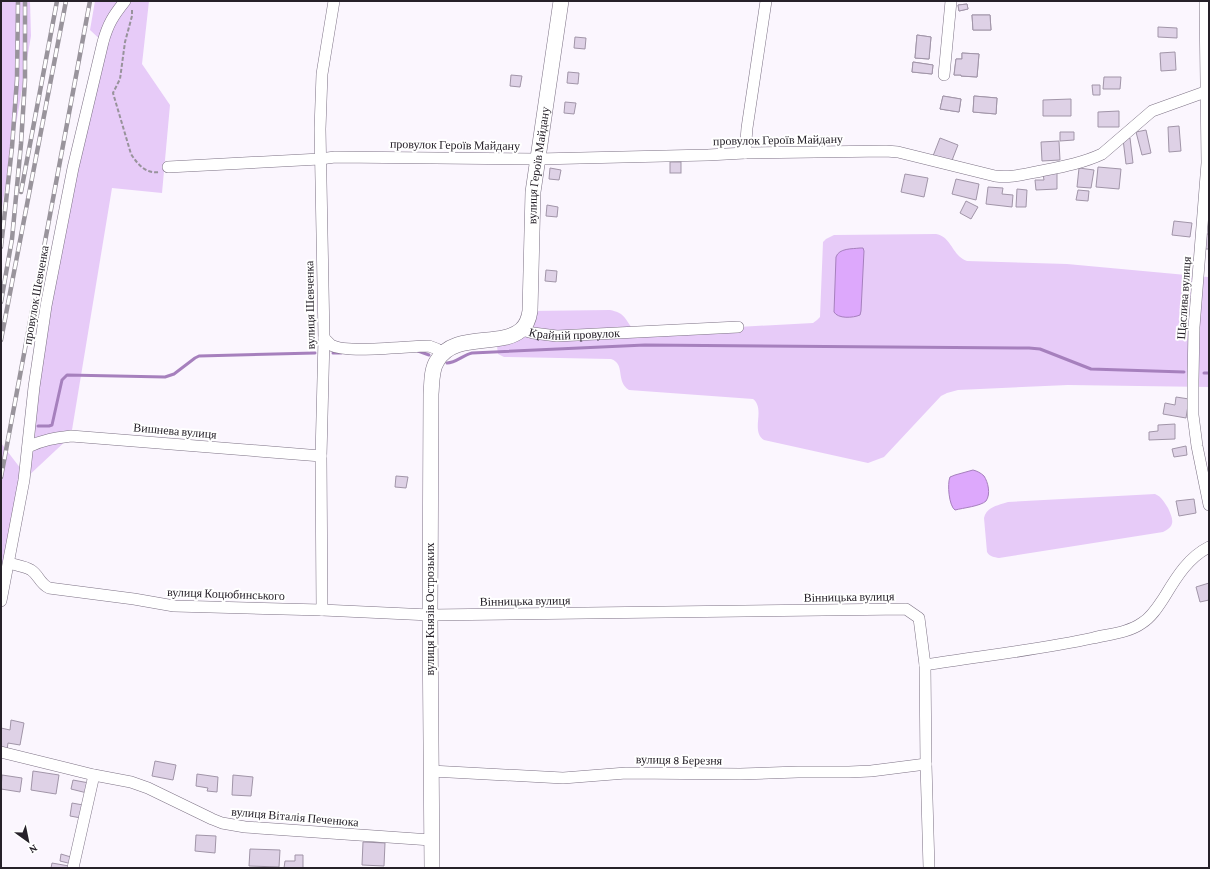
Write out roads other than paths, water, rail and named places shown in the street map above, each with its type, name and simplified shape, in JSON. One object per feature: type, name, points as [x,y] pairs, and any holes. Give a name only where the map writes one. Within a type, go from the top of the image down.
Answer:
[{"type":"street","name":"вулиця Шевченка","points":[[322,610],[321,456],[324,338],[320,129],[322,74],[334,1]]},
{"type":"street","name":"вулиця Героїв Майдану","points":[[522,330],[528,321],[530,311],[533,192],[561,1]]},
{"type":"street","points":[[745,153],[747,128],[766,1]]},
{"type":"street","points":[[944,75],[951,1]]},
{"type":"street","name":"Щаслива вулиця","points":[[1205,1],[1207,61],[1205,92],[1207,163],[1194,327],[1193,415],[1196,446],[1209,505]]},
{"type":"street","name":"провулок Шевченка","points":[[1,601],[24,480],[34,388],[46,306],[73,168],[108,26],[112,17],[129,3]]},
{"type":"street","name":"провулок Героїв Майдану","points":[[168,167],[335,157],[538,159],[745,153],[886,151],[898,152],[995,176],[1006,177],[1055,168],[1093,158],[1102,154],[1152,111],[1205,92]]},
{"type":"street","name":"Крайній провулок","points":[[443,353],[457,345],[502,338],[514,335],[522,330],[556,336],[738,327]]},
{"type":"street","points":[[324,338],[331,345],[343,348],[362,349],[429,346],[443,353]]},
{"type":"street","name":"вулиця Князів Острозьких","points":[[432,868],[430,615],[432,386],[435,365],[443,353]]},
{"type":"street","name":"Вишнева вулиця","points":[[28,447],[40,441],[71,436],[321,456]]},
{"type":"street","points":[[925,664],[1056,646],[1131,629],[1143,623],[1150,617],[1177,576],[1187,564],[1199,552],[1209,547]]},
{"type":"street","name":"вулиця Коцюбинського","points":[[8,563],[30,569],[37,575],[43,585],[49,588],[134,599],[174,606],[322,610],[430,615]]},
{"type":"street","name":"Вінницька вулиця","points":[[430,615],[906,609],[919,618],[925,664],[929,868]]},
{"type":"street","name":"вулиця Віталія Печенюка","points":[[1,752],[140,785],[212,819],[231,825],[253,828],[431,840]]},
{"type":"street","name":"вулиця 8 Березня","points":[[431,770],[563,778],[626,773],[740,774],[849,772],[871,771],[926,764]]},
{"type":"street","points":[[73,868],[94,775]]},
{"type":"waterway","points":[[447,363],[453,362],[472,353],[645,345],[1029,348],[1040,349],[1091,369],[1184,372]]},
{"type":"waterway","points":[[418,351],[429,355]]},
{"type":"waterway","points":[[38,426],[52,425],[62,380],[67,375],[165,377],[174,374],[199,356],[315,353]]},
{"type":"waterway","points":[[333,353],[341,353]]},
{"type":"waterway","points":[[1204,373],[1209,373]]},
{"type":"railway","points":[[1,247],[12,147],[17,79],[18,1]]},
{"type":"railway","points":[[1,302],[12,239],[21,144],[25,80],[25,1]]},
{"type":"railway","points":[[21,192],[57,1]]},
{"type":"railway","points":[[1,340],[66,1]]},
{"type":"railway","points":[[1,477],[90,1]]}]
